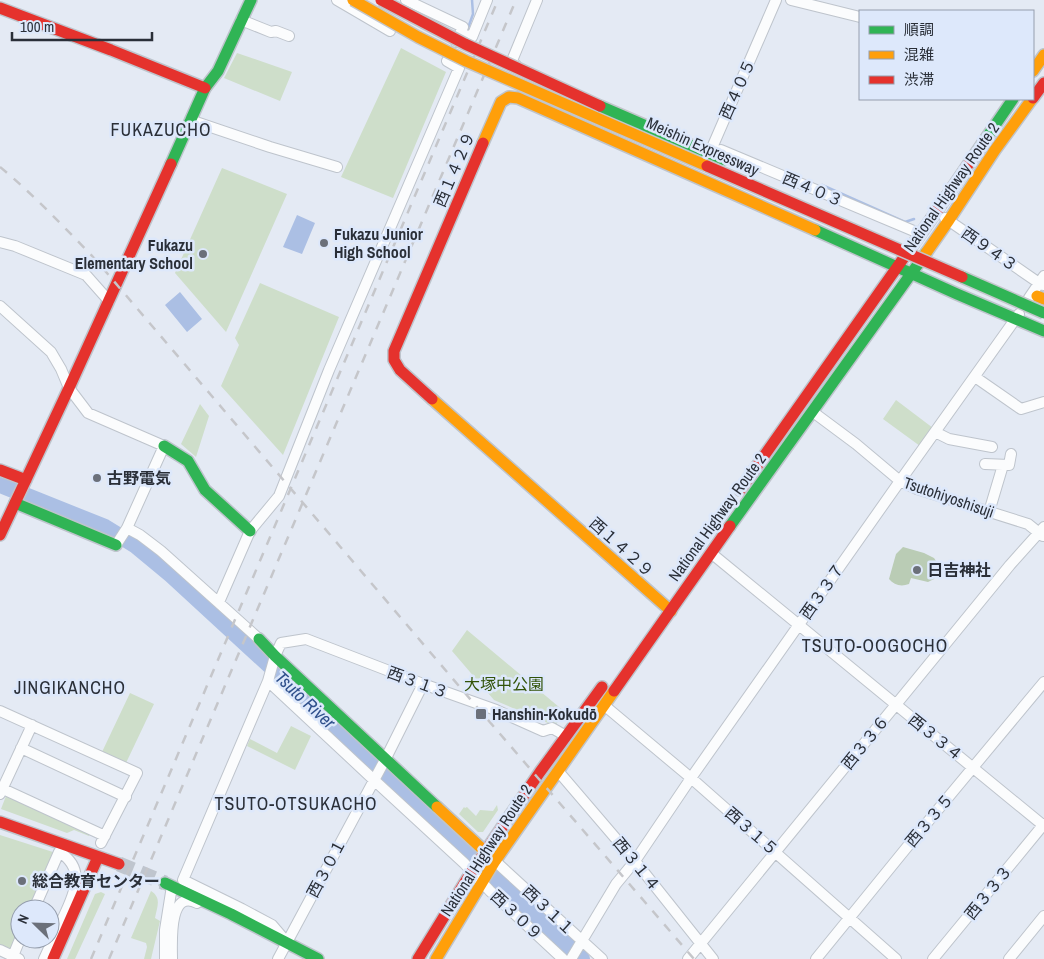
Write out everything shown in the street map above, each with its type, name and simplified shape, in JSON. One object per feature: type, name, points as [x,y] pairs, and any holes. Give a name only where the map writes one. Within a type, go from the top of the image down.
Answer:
[{"type":"main road","points":[[0,536],[109,301],[204,88],[218,71],[251,0]]},
{"type":"main road","name":"Meishin Expressway","points":[[353,0],[418,37],[466,61],[1044,313]]},
{"type":"main road","name":"Meishin Expressway","points":[[381,0],[446,35],[508,65],[937,252]]},
{"type":"main road","points":[[0,8],[204,88]]},
{"type":"main road","points":[[1034,70],[1044,55]]},
{"type":"main road","name":"National Highway Route 2","points":[[1034,97],[1040,85]]},
{"type":"main road","name":"西１４２９","points":[[671,610],[400,370],[394,362],[394,353],[501,102],[509,97],[518,98],[957,294],[1044,330]]},
{"type":"main road","name":"National Highway Route 2","points":[[736,496],[921,234],[1012,100]]},
{"type":"main road","name":"National Highway Route 2","points":[[436,959],[494,863],[711,553],[911,273],[995,150],[1032,100]]},
{"type":"main road","points":[[1019,288],[1044,300]]},
{"type":"main road","points":[[164,446],[188,461],[205,490],[250,531]]},
{"type":"main road","points":[[0,470],[20,492],[116,545]]},
{"type":"main road","points":[[259,639],[274,658],[494,863]]},
{"type":"main road","name":"National Highway Route 2","points":[[418,959],[473,869],[610,676]]},
{"type":"main road","points":[[0,822],[119,864]]},
{"type":"main road","points":[[53,959],[98,857]]},
{"type":"main road","points":[[168,884],[318,959]]},
{"type":"street","points":[[219,602],[250,531],[280,496],[329,370],[459,68],[378,25],[337,0]]},
{"type":"street","points":[[408,0],[472,37],[487,0]]},
{"type":"street","name":"西４０３","points":[[537,0],[511,63],[921,234]]},
{"type":"street","name":"西４０５","points":[[699,178],[776,0]]},
{"type":"street","points":[[791,0],[859,17]]},
{"type":"street","points":[[241,20],[271,32],[276,31],[289,36]]},
{"type":"street","points":[[448,61],[461,30]]},
{"type":"street","points":[[190,120],[337,167]]},
{"type":"street","name":"西９４３","points":[[936,212],[1042,281]]},
{"type":"street","points":[[0,242],[15,246],[86,275],[109,301]]},
{"type":"street","name":"西３３７","points":[[568,959],[581,943],[616,884],[635,861],[691,778],[1042,281]]},
{"type":"street","points":[[0,306],[50,352],[62,369],[69,388],[88,413],[164,446],[127,528],[116,545]]},
{"type":"street","points":[[975,377],[1021,409],[1044,402]]},
{"type":"street","name":"Tsutohiyoshisuji","points":[[812,412],[856,444],[900,481],[917,489],[1028,524],[1042,532]]},
{"type":"street","points":[[935,432],[949,439],[987,443]]},
{"type":"street","points":[[984,464],[1009,465],[1011,454]]},
{"type":"street","points":[[989,512],[1003,465]]},
{"type":"street","points":[[127,528],[162,551],[259,639]]},
{"type":"street","name":"西３３６","points":[[688,959],[1010,565],[1042,532]]},
{"type":"street","name":"西３３４","points":[[711,553],[1044,825]]},
{"type":"street","name":"西３１３","points":[[274,658],[281,643],[306,640],[496,710],[543,730],[552,728],[566,736]]},
{"type":"street","points":[[274,658],[268,679],[183,880],[242,908],[272,925],[286,942]]},
{"type":"street","name":"西３０９","points":[[268,679],[568,959]]},
{"type":"street","name":"西３３５","points":[[816,959],[1044,682]]},
{"type":"street","name":"西３０１","points":[[278,959],[423,684]]},
{"type":"street","name":"西３１５","points":[[605,706],[691,778],[896,959]]},
{"type":"street","points":[[0,711],[32,725],[137,773],[103,840],[1,792],[32,725]]},
{"type":"street","points":[[22,748],[126,797]]},
{"type":"street","name":"西３１４","points":[[558,771],[635,861],[713,959]]},
{"type":"street","name":"西３３３","points":[[933,959],[1044,825]]},
{"type":"street","points":[[38,899],[59,852],[67,857],[75,870],[75,887],[72,899],[60,925]]},
{"type":"street","name":"西３１１","points":[[494,863],[581,943],[602,959]]},
{"type":"street","points":[[165,959],[168,884]]},
{"type":"street","points":[[172,959],[173,921],[180,905],[188,900],[266,940],[286,942]]},
{"type":"street","points":[[1009,959],[1044,916]]},
{"type":"street","points":[[0,950],[16,957]]},
{"type":"green space","points":[[401,48],[446,72],[393,198],[341,177]]},
{"type":"green space","points":[[237,53],[292,72],[280,101],[224,78]]},
{"type":"green space","points":[[222,168],[287,194],[226,332],[175,273]]},
{"type":"green space","points":[[260,283],[339,317],[283,455],[221,386],[239,345],[235,338]]},
{"type":"green space","points":[[896,400],[933,428],[920,446],[883,419]]},
{"type":"green space","points":[[200,404],[209,416],[196,457],[181,444]]},
{"type":"green space","name":"日吉神社","points":[[903,547],[934,558],[940,567],[934,579],[928,582],[911,578],[909,584],[898,585],[889,579],[896,554]]},
{"type":"green space","name":"大塚中公園","points":[[467,630],[565,712],[555,726],[494,700],[452,651]]},
{"type":"green space","points":[[130,693],[154,704],[126,763],[102,752]]},
{"type":"green space","points":[[291,726],[311,736],[295,770],[247,746],[250,739],[277,753]]},
{"type":"green space","points":[[6,796],[91,832],[89,836],[74,830],[67,833],[1,809]]},
{"type":"green space","points":[[497,805],[498,810],[483,832],[478,832],[459,814],[464,807],[467,807],[476,816],[480,810],[493,811]]},
{"type":"green space","name":"総合教育センター","points":[[0,835],[56,853],[35,899],[10,899],[10,949],[9,950],[0,946]]},
{"type":"green space","points":[[151,891],[158,900],[155,918],[160,921],[151,959],[144,959],[146,943],[131,938]]},
{"type":"green space","points":[[101,892],[105,894],[75,959],[67,959],[95,894]]},
{"type":"water","points":[[297,215],[315,223],[302,254],[283,247]]},
{"type":"water","points":[[180,292],[202,319],[187,332],[165,305]]},
{"type":"waterway","points":[[467,31],[473,14],[472,0]]},
{"type":"waterway","points":[[822,185],[905,222],[914,219]]},
{"type":"waterway","name":"Tsuto River","points":[[0,485],[105,527],[136,546],[171,575],[323,715],[582,959]]},
{"type":"tunnel","points":[[119,864],[165,883]]},
{"type":"railway","points":[[91,959],[498,0]]},
{"type":"railway","points":[[109,959],[516,0]]},
{"type":"railway","points":[[0,167],[37,200],[95,259],[694,959]]},
{"type":"traffic: fast","points":[[171,164],[205,88],[218,71],[251,0]]},
{"type":"traffic: fast","points":[[974,156],[1012,100]]},
{"type":"traffic: fast","points":[[600,106],[725,160]]},
{"type":"traffic: fast","points":[[815,230],[1044,331]]},
{"type":"traffic: fast","points":[[730,526],[926,253]]},
{"type":"traffic: fast","points":[[962,277],[1044,313]]},
{"type":"traffic: fast","points":[[164,446],[188,461],[205,490],[250,531]]},
{"type":"traffic: fast","points":[[15,503],[116,545]]},
{"type":"traffic: fast","points":[[259,639],[437,807]]},
{"type":"traffic: fast","points":[[165,883],[231,914],[318,959]]},
{"type":"traffic: slow","points":[[353,0],[418,37],[466,61],[707,166]]},
{"type":"traffic: slow","points":[[1034,70],[1044,55]]},
{"type":"traffic: slow","points":[[483,143],[501,102],[509,97],[518,98],[815,230]]},
{"type":"traffic: slow","points":[[926,253],[995,150],[1031,100]]},
{"type":"traffic: slow","points":[[1037,296],[1044,299]]},
{"type":"traffic: slow","points":[[432,399],[671,611]]},
{"type":"traffic: slow","points":[[436,959],[495,861],[614,691]]},
{"type":"traffic: slow","points":[[437,807],[492,858]]},
{"type":"traffic: jam","points":[[381,0],[465,44],[600,106]]},
{"type":"traffic: jam","points":[[0,8],[205,88]]},
{"type":"traffic: jam","points":[[1034,97],[1044,83]]},
{"type":"traffic: jam","points":[[432,399],[400,370],[394,360],[394,351],[483,143]]},
{"type":"traffic: jam","points":[[740,490],[974,156]]},
{"type":"traffic: jam","points":[[0,535],[171,164]]},
{"type":"traffic: jam","points":[[707,166],[962,277]]},
{"type":"traffic: jam","points":[[0,470],[26,480]]},
{"type":"traffic: jam","points":[[614,691],[730,526]]},
{"type":"traffic: jam","points":[[418,959],[472,871],[540,772],[602,687]]},
{"type":"traffic: jam","points":[[0,822],[119,864]]},
{"type":"traffic: jam","points":[[53,959],[98,857]]},
{"type":"place","name":"Fukazu Junior High School","points":[[324,243]]},
{"type":"place","name":"Fukazu Elementary School","points":[[203,254]]},
{"type":"place","name":"古野電気","points":[[97,478]]},
{"type":"place","name":"日吉神社","points":[[917,570]]},
{"type":"place","name":"Hanshin-Kokudō","points":[[481,714]]},
{"type":"place","name":"総合教育センター","points":[[22,881]]},
{"type":"district","name":"FUKAZUCHO","points":[[161,130]]},
{"type":"district","name":"TSUTO-OOGOCHO","points":[[875,646]]},
{"type":"district","name":"JINGIKANCHO","points":[[70,688]]},
{"type":"district","name":"TSUTO-OTSUKACHO","points":[[296,804]]}]
